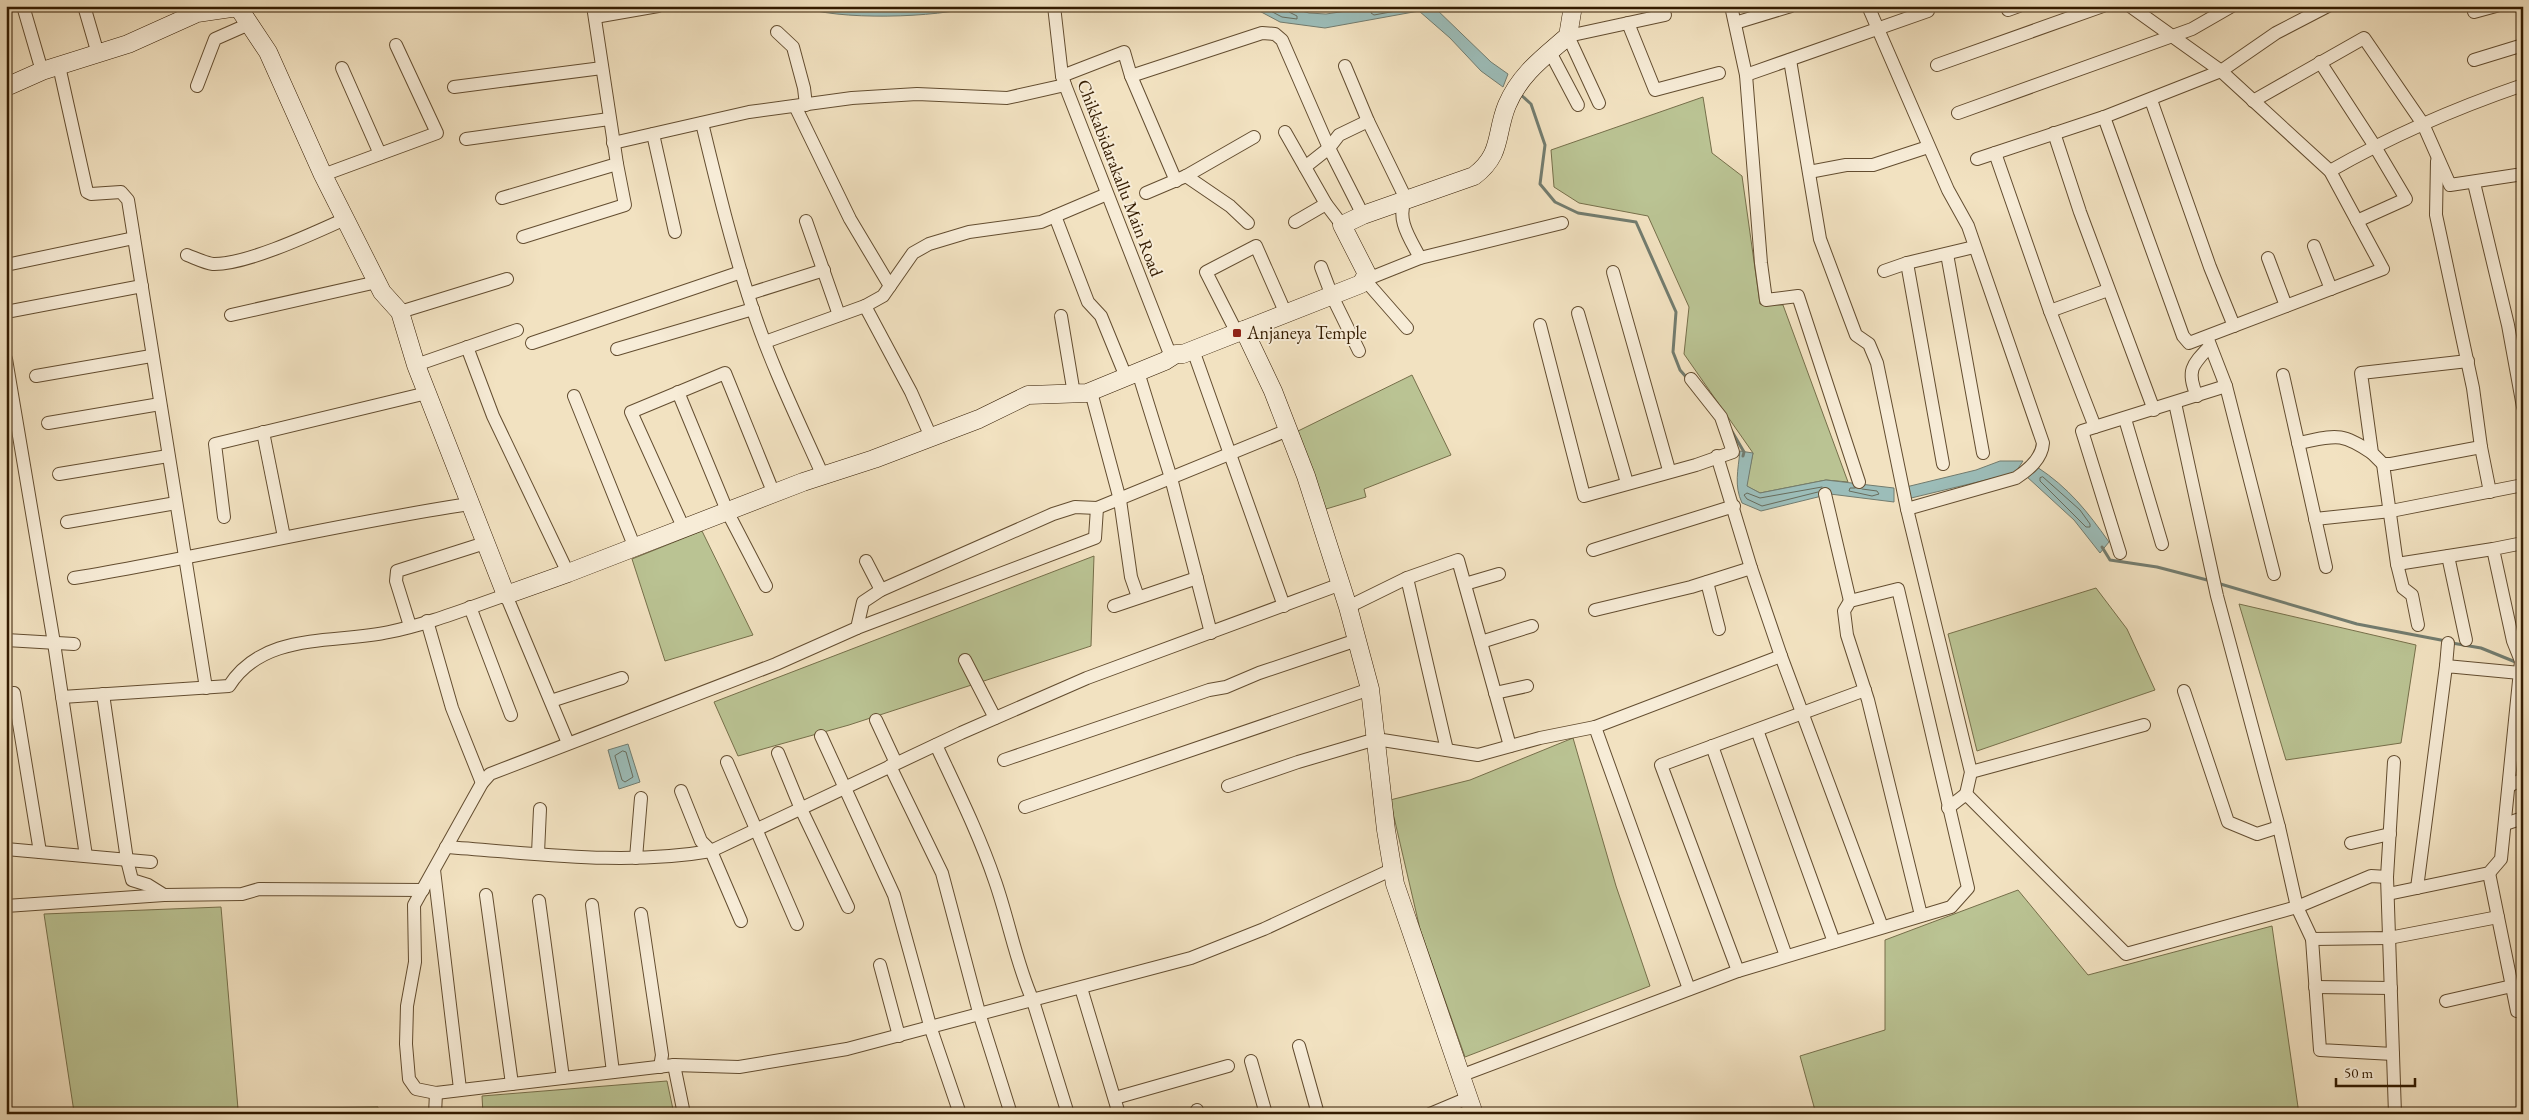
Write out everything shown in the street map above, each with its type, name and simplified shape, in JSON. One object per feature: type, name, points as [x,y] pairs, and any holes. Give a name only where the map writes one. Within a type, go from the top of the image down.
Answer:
[{"type":"street","points":[[23,6],[42,71]]},
{"type":"street","points":[[84,6],[98,54]]},
{"type":"street","points":[[523,237],[625,206],[609,119],[594,12],[658,6]]},
{"type":"street","name":"Chikkabidarakallu Main Road","points":[[1054,6],[1063,80],[1168,349],[1171,353],[1184,352],[1229,453],[1284,606]]},
{"type":"street","points":[[1573,6],[1568,36],[1599,104]]},
{"type":"street","points":[[1731,6],[1746,75],[1761,263],[1766,300],[1798,296],[1859,482]]},
{"type":"street","points":[[1735,23],[1791,6]]},
{"type":"street","points":[[1868,6],[1928,147],[1968,226],[2040,435],[2042,450],[2025,472],[2006,482],[1907,509]]},
{"type":"street","points":[[1937,65],[2103,6]]},
{"type":"street","points":[[2104,117],[2185,341],[2192,344],[2209,341],[2234,326],[2383,269],[2330,172],[2221,71],[2130,6]]},
{"type":"street","points":[[1958,113],[2192,30],[2232,6]]},
{"type":"street","points":[[1977,159],[2104,117],[2221,71],[2276,33],[2328,6]]},
{"type":"street","points":[[2474,12],[2496,6]]},
{"type":"street","points":[[6,87],[42,71],[136,40],[206,9],[240,7],[268,52],[323,175],[382,292],[400,312],[416,364],[469,504],[568,743]]},
{"type":"street","points":[[1746,75],[1928,11]]},
{"type":"street","points":[[1342,225],[1406,199],[1416,198],[1474,176],[1488,165],[1498,143],[1507,105],[1527,71],[1568,36],[1664,15]]},
{"type":"street","points":[[1628,23],[1655,90],[1719,73]]},
{"type":"street","points":[[197,86],[215,39],[250,24]]},
{"type":"street","points":[[777,32],[793,47],[804,88],[801,105],[850,219],[890,286]]},
{"type":"street","points":[[1131,76],[1262,33],[1275,34],[1282,40],[1329,148],[1363,215]]},
{"type":"street","points":[[2253,101],[2364,38],[2423,124],[2450,185],[2474,183],[2523,174]]},
{"type":"street","points":[[2474,60],[2523,45]]},
{"type":"street","points":[[323,175],[436,133],[396,46]]},
{"type":"street","points":[[613,143],[749,112],[852,98],[917,94],[1007,98],[1063,80],[1124,52],[1131,76],[1181,178],[1230,206],[1248,223]]},
{"type":"street","points":[[1550,52],[1578,105]]},
{"type":"street","points":[[1790,60],[1820,239],[1856,336],[1868,344],[1877,364],[1907,509],[1971,772],[1966,794],[1948,808]]},
{"type":"street","points":[[2320,62],[2374,145],[2406,199],[2357,221]]},
{"type":"street","points":[[59,66],[86,190],[92,194],[118,191],[124,194],[142,286],[151,356],[206,688]]},
{"type":"street","points":[[1345,66],[1368,121],[1406,199]]},
{"type":"street","points":[[342,68],[380,154]]},
{"type":"street","points":[[454,88],[602,68]]},
{"type":"street","points":[[2330,172],[2374,145],[2479,100],[2523,85]]},
{"type":"street","points":[[2151,100],[2210,267],[2234,326]]},
{"type":"street","points":[[466,138],[609,119]]},
{"type":"street","points":[[1305,167],[1329,148],[1339,135],[1368,121]]},
{"type":"street","points":[[702,123],[741,272],[753,309],[765,342],[822,476]]},
{"type":"street","points":[[1285,132],[1326,204],[1342,225],[1366,271],[1365,280],[1407,328]]},
{"type":"street","points":[[2054,133],[2108,290],[2154,410]]},
{"type":"street","points":[[653,134],[675,232]]},
{"type":"street","points":[[1146,194],[1181,178],[1254,137]]},
{"type":"street","points":[[1809,172],[1846,165],[1873,165],[1928,147]]},
{"type":"street","points":[[1995,153],[2050,311],[2095,427]]},
{"type":"street","points":[[2437,156],[2436,214],[2468,361],[2490,492]]},
{"type":"street","points":[[502,198],[618,164]]},
{"type":"street","points":[[2474,183],[2508,325],[2523,406]]},
{"type":"street","points":[[765,342],[865,306],[883,296],[914,254],[929,244],[969,232],[1040,222],[1107,194]]},
{"type":"street","points":[[1406,199],[1401,208],[1403,222],[1420,258]]},
{"type":"street","points":[[1295,222],[1326,204]]},
{"type":"street","points":[[1055,216],[1088,302],[1101,316],[1132,375],[1171,478],[1212,633]]},
{"type":"street","points":[[187,255],[212,264],[234,261],[297,240],[345,219]]},
{"type":"street","points":[[806,221],[839,315]]},
{"type":"street","points":[[62,697],[229,686],[237,674],[260,656],[294,644],[388,633],[470,607],[568,574],[774,494],[979,419],[1028,395],[1082,393],[1332,296],[1361,284],[1365,280],[1420,258],[1562,223]]},
{"type":"street","points":[[6,265],[134,238]]},
{"type":"street","points":[[1286,314],[1256,246],[1206,272],[1273,391],[1323,524],[1357,640],[1370,689],[1392,869],[1414,943],[1471,1106],[1430,1114]]},
{"type":"street","points":[[2314,246],[2331,289]]},
{"type":"street","points":[[1884,271],[1907,263],[1974,248]]},
{"type":"street","points":[[1947,254],[1983,454]]},
{"type":"street","points":[[2268,258],[2286,306]]},
{"type":"street","points":[[1907,263],[1943,464]]},
{"type":"street","points":[[1321,267],[1332,296],[1359,351]]},
{"type":"street","points":[[748,294],[824,270]]},
{"type":"street","points":[[532,343],[741,272]]},
{"type":"street","points":[[1613,272],[1669,470]]},
{"type":"street","points":[[400,312],[507,278]]},
{"type":"street","points":[[231,315],[377,282]]},
{"type":"street","points":[[6,312],[142,286]]},
{"type":"street","points":[[2050,311],[2108,290]]},
{"type":"street","points":[[865,306],[911,392],[931,437]]},
{"type":"street","points":[[617,349],[753,309]]},
{"type":"street","points":[[1578,312],[1627,483]]},
{"type":"street","points":[[1062,316],[1082,393],[1120,500],[1125,543],[1138,597]]},
{"type":"street","points":[[1540,325],[1584,496],[1669,470],[1696,465],[1717,456],[1734,452],[1721,417],[1692,379]]},
{"type":"street","points":[[416,364],[517,330]]},
{"type":"street","points":[[2209,341],[2226,386],[2274,574]]},
{"type":"street","points":[[2197,396],[2190,374],[2192,367],[2209,341]]},
{"type":"street","points":[[467,347],[494,416],[568,574]]},
{"type":"street","points":[[36,376],[151,356]]},
{"type":"street","points":[[2372,453],[2360,373],[2468,361]]},
{"type":"street","points":[[7,367],[54,643],[86,856]]},
{"type":"street","points":[[684,529],[631,412],[724,373],[774,494]]},
{"type":"street","points":[[2283,375],[2326,567]]},
{"type":"street","points":[[2120,553],[2082,431],[2226,386]]},
{"type":"street","points":[[678,392],[728,513],[766,586]]},
{"type":"street","points":[[224,517],[215,444],[427,393]]},
{"type":"street","points":[[574,396],[635,548]]},
{"type":"street","points":[[2175,403],[2214,582],[2279,827],[2297,907],[2312,939],[2320,1050],[2393,1054]]},
{"type":"street","points":[[48,423],[160,404]]},
{"type":"street","points":[[2125,419],[2162,544]]},
{"type":"street","points":[[857,628],[863,602],[881,590],[1053,514],[1076,507],[1097,508],[1120,500],[1288,430]]},
{"type":"street","points":[[263,432],[284,537]]},
{"type":"street","points":[[2298,443],[2338,436],[2353,440],[2372,453],[2383,464],[2397,564],[2403,588],[2412,595],[2418,625]]},
{"type":"street","points":[[2383,464],[2481,447]]},
{"type":"street","points":[[59,474],[168,456]]},
{"type":"street","points":[[1717,456],[1734,506],[1751,568],[1781,656],[1804,713],[1882,927]]},
{"type":"street","points":[[2315,519],[2391,511],[2523,485]]},
{"type":"street","points":[[1825,494],[1850,601],[1844,611],[1847,635],[1865,690],[1921,915]]},
{"type":"street","points":[[67,522],[176,503]]},
{"type":"street","points":[[74,578],[185,559],[392,516],[469,504]]},
{"type":"street","points":[[1593,550],[1734,506]]},
{"type":"street","points":[[1097,508],[1095,538],[857,628],[776,664],[490,774],[482,783],[414,905],[415,962],[407,1006],[406,1044],[409,1079],[416,1089],[436,1093],[674,1065],[739,1067],[848,1049],[980,1016],[1191,958],[1264,930],[1392,869]]},
{"type":"street","points":[[410,626],[396,581],[397,570],[485,543]]},
{"type":"street","points":[[2397,564],[2523,543]]},
{"type":"street","points":[[2388,894],[2489,873],[2501,859],[2519,720],[2521,661],[2514,641],[2493,549]]},
{"type":"street","points":[[2448,556],[2466,640]]},
{"type":"street","points":[[1348,607],[1407,578],[1458,560],[1510,746]]},
{"type":"street","points":[[866,561],[881,590]]},
{"type":"street","points":[[1595,610],[1707,582],[1751,568]]},
{"type":"street","points":[[1465,584],[1498,574]]},
{"type":"street","points":[[1114,606],[1197,578]]},
{"type":"street","points":[[1407,578],[1447,750]]},
{"type":"street","points":[[1707,582],[1719,629]]},
{"type":"street","points":[[446,847],[636,858],[678,857],[711,851],[936,745],[1087,678],[1341,584]]},
{"type":"street","points":[[1460,1076],[1738,971],[1951,907],[1968,888],[1898,589],[1850,601]]},
{"type":"street","points":[[470,607],[511,714]]},
{"type":"street","points":[[427,621],[452,708],[482,783]]},
{"type":"street","points":[[1481,642],[1532,626]]},
{"type":"street","points":[[6,640],[74,644]]},
{"type":"street","points":[[1004,760],[1201,692],[1226,687],[1259,673],[1357,640]]},
{"type":"street","points":[[2417,888],[2448,643]]},
{"type":"street","points":[[1228,786],[1298,762],[1376,739],[1478,755],[1595,727],[1781,656]]},
{"type":"street","points":[[965,660],[995,718]]},
{"type":"street","points":[[2446,666],[2520,673]]},
{"type":"street","points":[[551,701],[622,678]]},
{"type":"street","points":[[1495,693],[1527,686]]},
{"type":"street","points":[[1025,807],[1370,689]]},
{"type":"street","points":[[1738,971],[1661,765],[1865,690]]},
{"type":"street","points":[[2184,691],[2228,822],[2257,834],[2279,827]]},
{"type":"street","points":[[14,693],[40,852]]},
{"type":"street","points":[[103,694],[127,860],[132,880],[148,885],[164,895]]},
{"type":"street","points":[[876,720],[893,765],[942,873],[980,1016],[1011,1114]]},
{"type":"street","points":[[1971,772],[2144,725]]},
{"type":"street","points":[[1595,727],[1689,989]]},
{"type":"street","points":[[1757,730],[1834,942]]},
{"type":"street","points":[[820,736],[894,895],[931,1028],[960,1114]]},
{"type":"street","points":[[936,745],[971,819],[985,855],[1026,984],[1034,1001],[1068,1114]]},
{"type":"street","points":[[1712,746],[1786,956]]},
{"type":"street","points":[[778,753],[801,809],[848,908]]},
{"type":"street","points":[[727,762],[797,924]]},
{"type":"street","points":[[2394,762],[2387,877],[2395,1114]]},
{"type":"street","points":[[2509,786],[2523,779]]},
{"type":"street","points":[[681,791],[701,841],[711,851],[741,921]]},
{"type":"street","points":[[1966,794],[2126,954],[2297,907],[2371,876],[2387,877]]},
{"type":"street","points":[[636,858],[641,798]]},
{"type":"street","points":[[538,853],[540,810]]},
{"type":"street","points":[[2505,824],[2523,818]]},
{"type":"street","points":[[2351,843],[2390,834]]},
{"type":"street","points":[[6,849],[151,862]]},
{"type":"street","points":[[434,870],[460,1089]]},
{"type":"street","points":[[2489,873],[2517,1011],[2523,1012]]},
{"type":"street","points":[[6,906],[164,895],[242,894],[259,888],[422,890]]},
{"type":"street","points":[[486,895],[512,1084]]},
{"type":"street","points":[[540,901],[563,1078]]},
{"type":"street","points":[[592,905],[613,1072]]},
{"type":"street","points":[[641,914],[662,1055],[660,1067]]},
{"type":"street","points":[[2312,939],[2389,938],[2498,917]]},
{"type":"street","points":[[880,965],[899,1036]]},
{"type":"street","points":[[2446,1001],[2512,986]]},
{"type":"street","points":[[2315,987],[2391,988]]},
{"type":"street","points":[[1081,988],[1119,1114]]},
{"type":"street","points":[[1299,1046],[1318,1114]]},
{"type":"street","points":[[1251,1061],[1266,1114]]},
{"type":"street","points":[[674,1065],[684,1114]]},
{"type":"street","points":[[1115,1098],[1228,1066]]},
{"type":"street","points":[[435,1114],[436,1093]]},
{"type":"green space","points":[[1703,97],[1712,153],[1742,176],[1760,304],[1783,305],[1848,482],[1826,480],[1760,493],[1746,486],[1753,453],[1684,354],[1689,307],[1648,216],[1579,203],[1554,187],[1551,150]]},
{"type":"green space","points":[[1412,375],[1451,455],[1364,489],[1366,497],[1326,509],[1296,432]]},
{"type":"green space","points":[[702,531],[753,635],[665,661],[632,559]]},
{"type":"green space","points":[[1094,556],[1091,646],[849,725],[738,756],[714,702]]},
{"type":"green space","points":[[2096,588],[2127,629],[2155,690],[1977,751],[1948,634]]},
{"type":"green space","points":[[2239,604],[2416,645],[2401,743],[2286,760]]},
{"type":"green space","points":[[1573,738],[1616,886],[1650,986],[1465,1057],[1420,929],[1390,800],[1470,780]]},
{"type":"green space","points":[[2018,890],[2088,975],[2272,926],[2299,1114],[1816,1114],[1800,1056],[1885,1030],[1885,940]]},
{"type":"green space","points":[[221,907],[238,1109],[378,1107],[378,1114],[37,1114],[74,1112],[44,914]]},
{"type":"green space","points":[[667,1081],[674,1114],[483,1114],[482,1096]]},
{"type":"water","points":[[799,6],[976,6],[938,13],[861,16],[816,11]]},
{"type":"water","points":[[1250,6],[1283,6],[1309,13],[1326,14],[1381,6],[1433,6],[1491,62],[1508,74],[1503,87],[1481,71],[1450,38],[1419,11],[1325,28],[1280,22]]},
{"type":"water","points":[[1740,451],[1753,453],[1747,486],[1760,493],[1826,480],[1894,488],[1894,502],[1830,494],[1761,511],[1742,503],[1737,478]]},
{"type":"water","points":[[2000,461],[2023,461],[2015,473],[1907,499],[1906,487],[1976,470]]},
{"type":"water","points":[[2037,467],[2068,492],[2101,531],[2109,542],[2100,553],[2074,520],[2026,476]]},
{"type":"water","points":[[628,744],[640,782],[619,789],[608,750]]},
{"type":"waterway","points":[[1520,94],[1531,104],[1545,145],[1540,184],[1555,202],[1578,213],[1636,222],[1676,312],[1673,352],[1680,370],[1687,378]]},
{"type":"waterway","points":[[1730,428],[1744,452],[1743,456]]},
{"type":"waterway","points":[[2102,547],[2110,560],[2157,567],[2211,581]]},
{"type":"waterway","points":[[2217,583],[2357,624],[2446,641]]},
{"type":"waterway","points":[[2452,643],[2481,648],[2518,663]]},
{"type":"place","name":"Anjaneya Temple","points":[[1237,333]]}]
